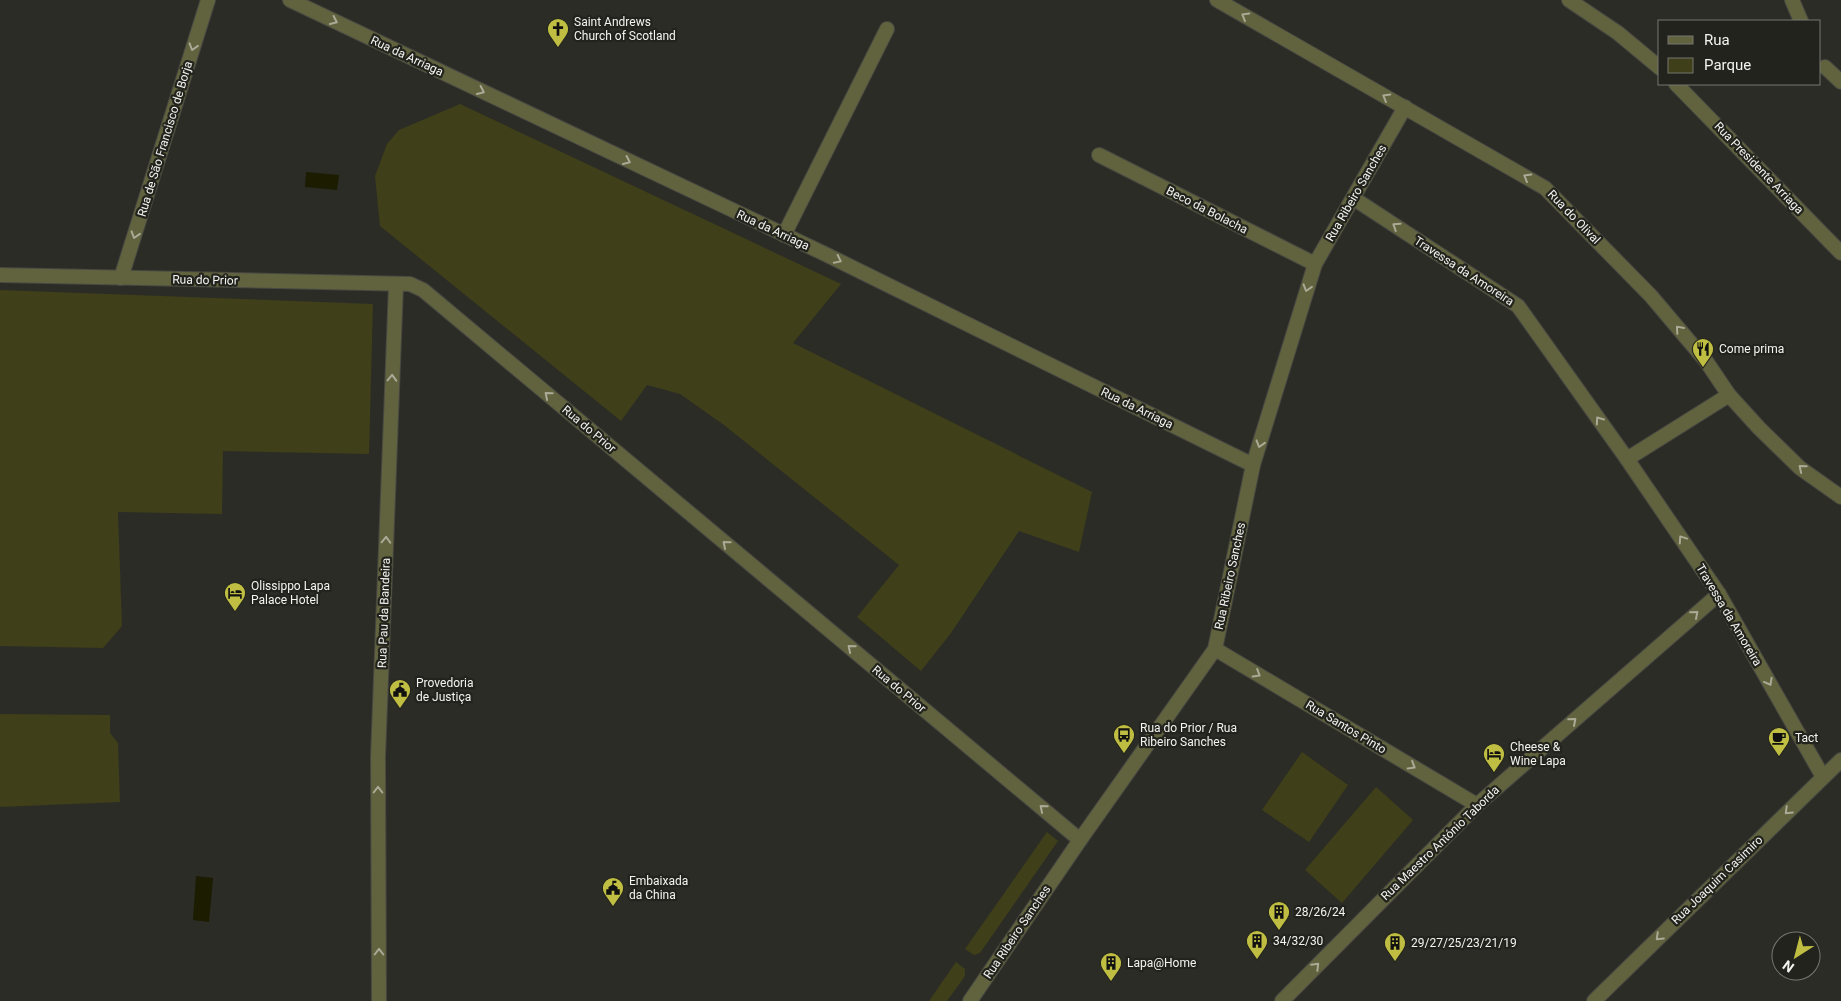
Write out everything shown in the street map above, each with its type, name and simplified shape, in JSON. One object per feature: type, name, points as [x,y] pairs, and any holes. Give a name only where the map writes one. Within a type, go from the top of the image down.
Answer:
[{"type":"street","name":"Rua de São Francisco de Borja","points":[[121,278],[208,0]]},
{"type":"street","name":"Rua da Arriaga","points":[[290,0],[784,235],[1253,466]]},
{"type":"street","name":"Rua do Olival","points":[[1217,0],[1545,188],[1650,296],[1706,361],[1729,395],[1758,428],[1800,468],[1841,497]]},
{"type":"street","points":[[1569,0],[1618,33],[1658,66]]},
{"type":"street","points":[[1792,0],[1801,20]]},
{"type":"street","points":[[784,235],[888,29]]},
{"type":"street","points":[[1822,62],[1841,82]]},
{"type":"street","name":"Rua Presidente Arriaga","points":[[1677,85],[1841,253]]},
{"type":"street","name":"Rua Ribeiro Sanches","points":[[970,1001],[1080,840],[1215,649],[1253,466],[1315,264],[1405,107]]},
{"type":"street","name":"Beco da Bolacha","points":[[1099,155],[1315,264]]},
{"type":"street","name":"Travessa da Amoreira","points":[[1353,198],[1518,306],[1627,459],[1719,594],[1823,777]]},
{"type":"street","name":"Rua do Prior","points":[[0,275],[410,284],[422,290],[1080,840]]},
{"type":"street","name":"Rua Pau da Bandeira","points":[[379,1001],[378,758],[396,285]]},
{"type":"street","points":[[1627,459],[1729,395]]},
{"type":"street","name":"Rua Maestro António Taborda","points":[[1282,1001],[1477,805],[1719,594]]},
{"type":"street","name":"Rua Santos Pinto","points":[[1215,649],[1477,805]]},
{"type":"street","name":"Rua Joaquim Casimiro","points":[[1594,1001],[1841,760]]},
{"type":"green space","points":[[460,104],[841,284],[793,343],[1092,492],[1079,552],[1019,531],[951,633],[921,671],[857,617],[899,565],[724,425],[680,394],[647,385],[621,421],[380,226],[375,176],[387,144],[399,130]]},
{"type":"green space","points":[[0,290],[373,304],[369,454],[223,451],[222,514],[118,512],[122,626],[103,648],[0,646]]},
{"type":"green space","points":[[0,714],[110,715],[110,733],[118,743],[120,802],[0,807]]},
{"type":"green space","points":[[1302,752],[1348,785],[1309,842],[1262,810]]},
{"type":"green space","points":[[1376,787],[1413,820],[1342,903],[1305,870]]},
{"type":"green space","points":[[1047,832],[1058,841],[980,953],[974,955],[965,949]]},
{"type":"green space","points":[[956,962],[965,969],[965,976],[947,1001],[929,1001]]},
{"type":"shaded area","points":[[306,172],[339,175],[337,190],[305,187]]},
{"type":"shaded area","points":[[196,876],[213,878],[209,922],[193,920]]},
{"type":"place","name":"Saint Andrews Church of Scotland","points":[[558,48]]},
{"type":"place","name":"Come prima","points":[[1703,368]]},
{"type":"place","name":"Olissippo Lapa Palace Hotel","points":[[235,612]]},
{"type":"place","name":"Provedoria de Justiça","points":[[400,709]]},
{"type":"place","name":"Rua do Prior / Rua Ribeiro Sanches","points":[[1124,754]]},
{"type":"place","name":"Tact","points":[[1779,757]]},
{"type":"place","name":"Cheese & Wine Lapa","points":[[1494,773]]},
{"type":"place","name":"Embaixada da China","points":[[613,907]]},
{"type":"place","name":"28/26/24","points":[[1279,931]]},
{"type":"place","name":"34/32/30","points":[[1257,960]]},
{"type":"place","name":"29/27/25/23/21/19","points":[[1395,962]]},
{"type":"place","name":"Lapa@Home","points":[[1111,982]]}]
